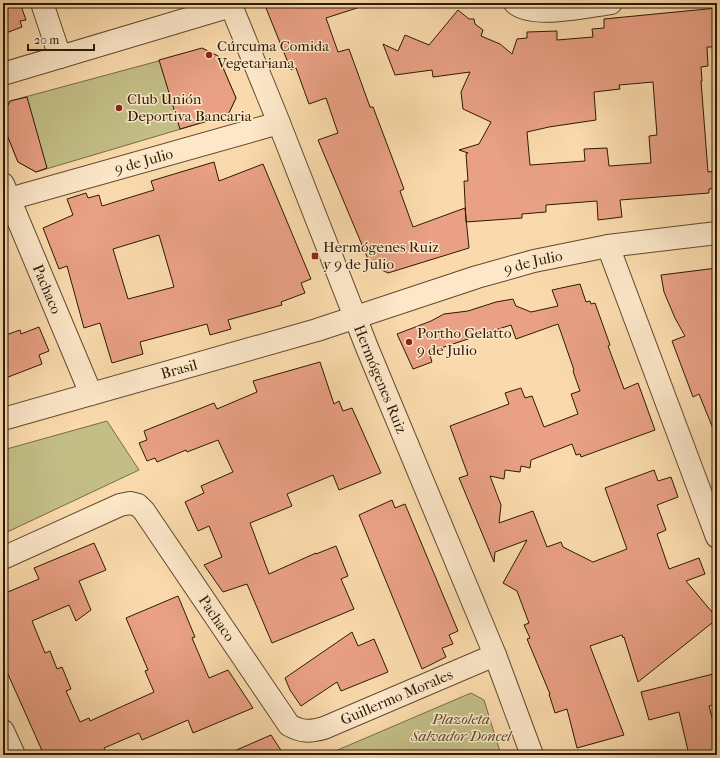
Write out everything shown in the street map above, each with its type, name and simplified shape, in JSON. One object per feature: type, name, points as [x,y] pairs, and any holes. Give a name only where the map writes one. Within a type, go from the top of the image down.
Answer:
[{"type":"street","points":[[42,3],[60,57]]},
{"type":"street","points":[[517,5],[532,10],[546,11],[611,3]]},
{"type":"street","points":[[3,74],[231,4]]},
{"type":"street","name":"Hermógenes Ruiz","points":[[231,4],[355,317],[495,655],[532,755]]},
{"type":"street","name":"9 de Julio","points":[[6,191],[279,123]]},
{"type":"street","name":"Pachaco","points":[[6,191],[91,394]]},
{"type":"street","name":"9 de Julio","points":[[355,317],[477,277],[534,261],[608,246],[717,233]]},
{"type":"street","points":[[608,246],[717,537]]},
{"type":"street","name":"Brasil","points":[[3,419],[317,330],[355,317]]},
{"type":"street","name":"Pachaco","points":[[3,558],[107,510],[130,503],[138,506],[144,511],[289,725],[296,729]]},
{"type":"street","name":"Guillermo Morales","points":[[296,729],[314,731],[324,728],[495,655]]},
{"type":"street","points":[[3,731],[14,755]]},
{"type":"green space","name":"Club Unión Deportiva Bancaria","points":[[203,49],[218,56],[236,98],[228,115],[36,172],[18,162],[3,125],[3,116],[10,101]]},
{"type":"green space","points":[[107,421],[139,470],[3,534],[3,450]]},
{"type":"green space","name":"Plazoleta Salvador Doncel","points":[[471,693],[484,700],[501,755],[326,755]]},
{"type":"building","points":[[3,3],[20,3],[26,20],[20,21],[22,27],[3,34]]},
{"type":"building","points":[[264,3],[360,3],[360,7],[326,18],[338,52],[349,49],[370,107],[373,107],[404,189],[400,191],[413,227],[465,208],[469,248],[388,273],[370,264],[318,140],[338,133],[326,98],[309,104],[296,68],[291,70]]},
{"type":"building","points":[[717,8],[717,27],[714,27],[715,47],[707,47],[708,66],[701,67],[701,81],[708,172],[717,171],[717,188],[709,189],[709,193],[620,200],[622,217],[598,220],[597,201],[546,205],[546,212],[522,214],[522,218],[466,222],[464,181],[468,181],[466,154],[468,153],[459,150],[479,144],[491,122],[463,109],[461,92],[470,72],[433,77],[432,70],[395,75],[383,44],[398,51],[405,35],[429,45],[458,10],[469,19],[474,19],[475,24],[483,30],[481,36],[500,44],[512,54],[517,39],[527,38],[527,32],[557,31],[557,40],[593,37],[592,29],[604,28],[604,19]],"holes":[[[653,82],[657,135],[649,136],[651,163],[609,166],[607,148],[584,149],[585,161],[530,165],[527,132],[596,120],[594,92],[620,89],[619,85]]]},
{"type":"building","points":[[202,48],[218,56],[236,98],[228,115],[180,129],[159,60]]},
{"type":"building","points":[[27,97],[47,168],[36,172],[18,162],[3,125],[3,116],[10,101]]},
{"type":"building","points":[[214,162],[219,181],[263,164],[311,279],[301,283],[305,293],[281,302],[282,305],[228,320],[231,329],[210,335],[207,324],[140,342],[143,354],[112,363],[100,323],[84,328],[67,266],[59,269],[43,228],[73,215],[67,199],[86,193],[88,198],[99,195],[102,206],[154,190],[151,181]],"holes":[[[159,235],[174,287],[128,299],[113,249]]]},
{"type":"building","points":[[717,268],[716,436],[699,394],[693,397],[672,341],[685,336],[675,318],[664,292],[661,275]]},
{"type":"building","points":[[580,284],[586,302],[590,301],[591,304],[595,303],[610,345],[608,346],[624,389],[638,383],[655,430],[581,457],[580,454],[576,455],[572,444],[531,460],[530,468],[521,466],[520,472],[505,470],[504,479],[490,476],[501,505],[499,523],[533,511],[547,547],[561,542],[563,547],[593,562],[627,549],[605,488],[654,470],[658,481],[671,477],[678,497],[657,505],[666,530],[657,534],[669,569],[699,558],[705,574],[686,581],[717,619],[638,682],[624,637],[623,638],[622,635],[590,646],[624,735],[577,748],[567,709],[555,713],[550,694],[527,639],[530,638],[524,625],[529,623],[517,591],[503,583],[527,540],[495,552],[494,562],[459,478],[468,475],[450,426],[509,404],[505,393],[521,388],[525,398],[532,396],[544,427],[578,414],[571,394],[580,391],[558,324],[516,339],[511,325],[429,352],[432,362],[413,369],[397,334],[431,321],[444,314],[468,311],[496,302],[513,299],[516,306],[531,312],[558,306],[552,290]]},
{"type":"building","points":[[39,327],[49,351],[39,355],[42,364],[3,379],[3,336],[20,330],[21,334]]},
{"type":"building","points":[[320,362],[334,404],[339,401],[343,411],[352,408],[381,473],[339,490],[333,475],[287,494],[292,506],[250,523],[269,574],[316,553],[336,546],[348,576],[341,579],[354,609],[272,643],[247,584],[223,592],[204,565],[222,557],[209,526],[198,531],[185,502],[204,493],[201,486],[233,472],[218,440],[187,452],[186,450],[157,462],[155,458],[147,461],[139,443],[147,440],[144,431],[214,403],[217,409],[257,392],[253,381]]},
{"type":"building","points":[[392,500],[395,508],[405,504],[458,631],[449,635],[453,644],[442,648],[446,657],[422,669],[359,515]]},
{"type":"building","points":[[94,543],[106,570],[79,581],[91,610],[76,621],[69,605],[32,621],[45,653],[50,651],[57,669],[62,667],[71,689],[66,691],[80,722],[89,718],[90,721],[154,692],[145,671],[148,670],[126,618],[178,596],[195,637],[192,638],[209,678],[228,670],[253,708],[193,733],[188,720],[142,740],[139,733],[104,748],[107,755],[44,755],[3,663],[3,594],[39,579],[34,568]]},
{"type":"building","points":[[352,632],[358,646],[374,639],[388,672],[341,691],[337,682],[301,706],[290,690],[285,678]]},
{"type":"building","points":[[717,673],[717,704],[709,706],[717,736],[717,755],[689,755],[679,712],[649,720],[641,692]]},
{"type":"building","points":[[271,735],[284,755],[225,755]]},
{"type":"place","name":"Cúrcuma Comida Vegetariana","points":[[209,55]]},
{"type":"place","name":"Club Unión Deportiva Bancaria","points":[[119,108]]},
{"type":"place","name":"Hermógenes Ruiz y 9 de Julio","points":[[315,256]]},
{"type":"place","name":"Portho Gelatto 9 de Julio","points":[[409,342]]}]
